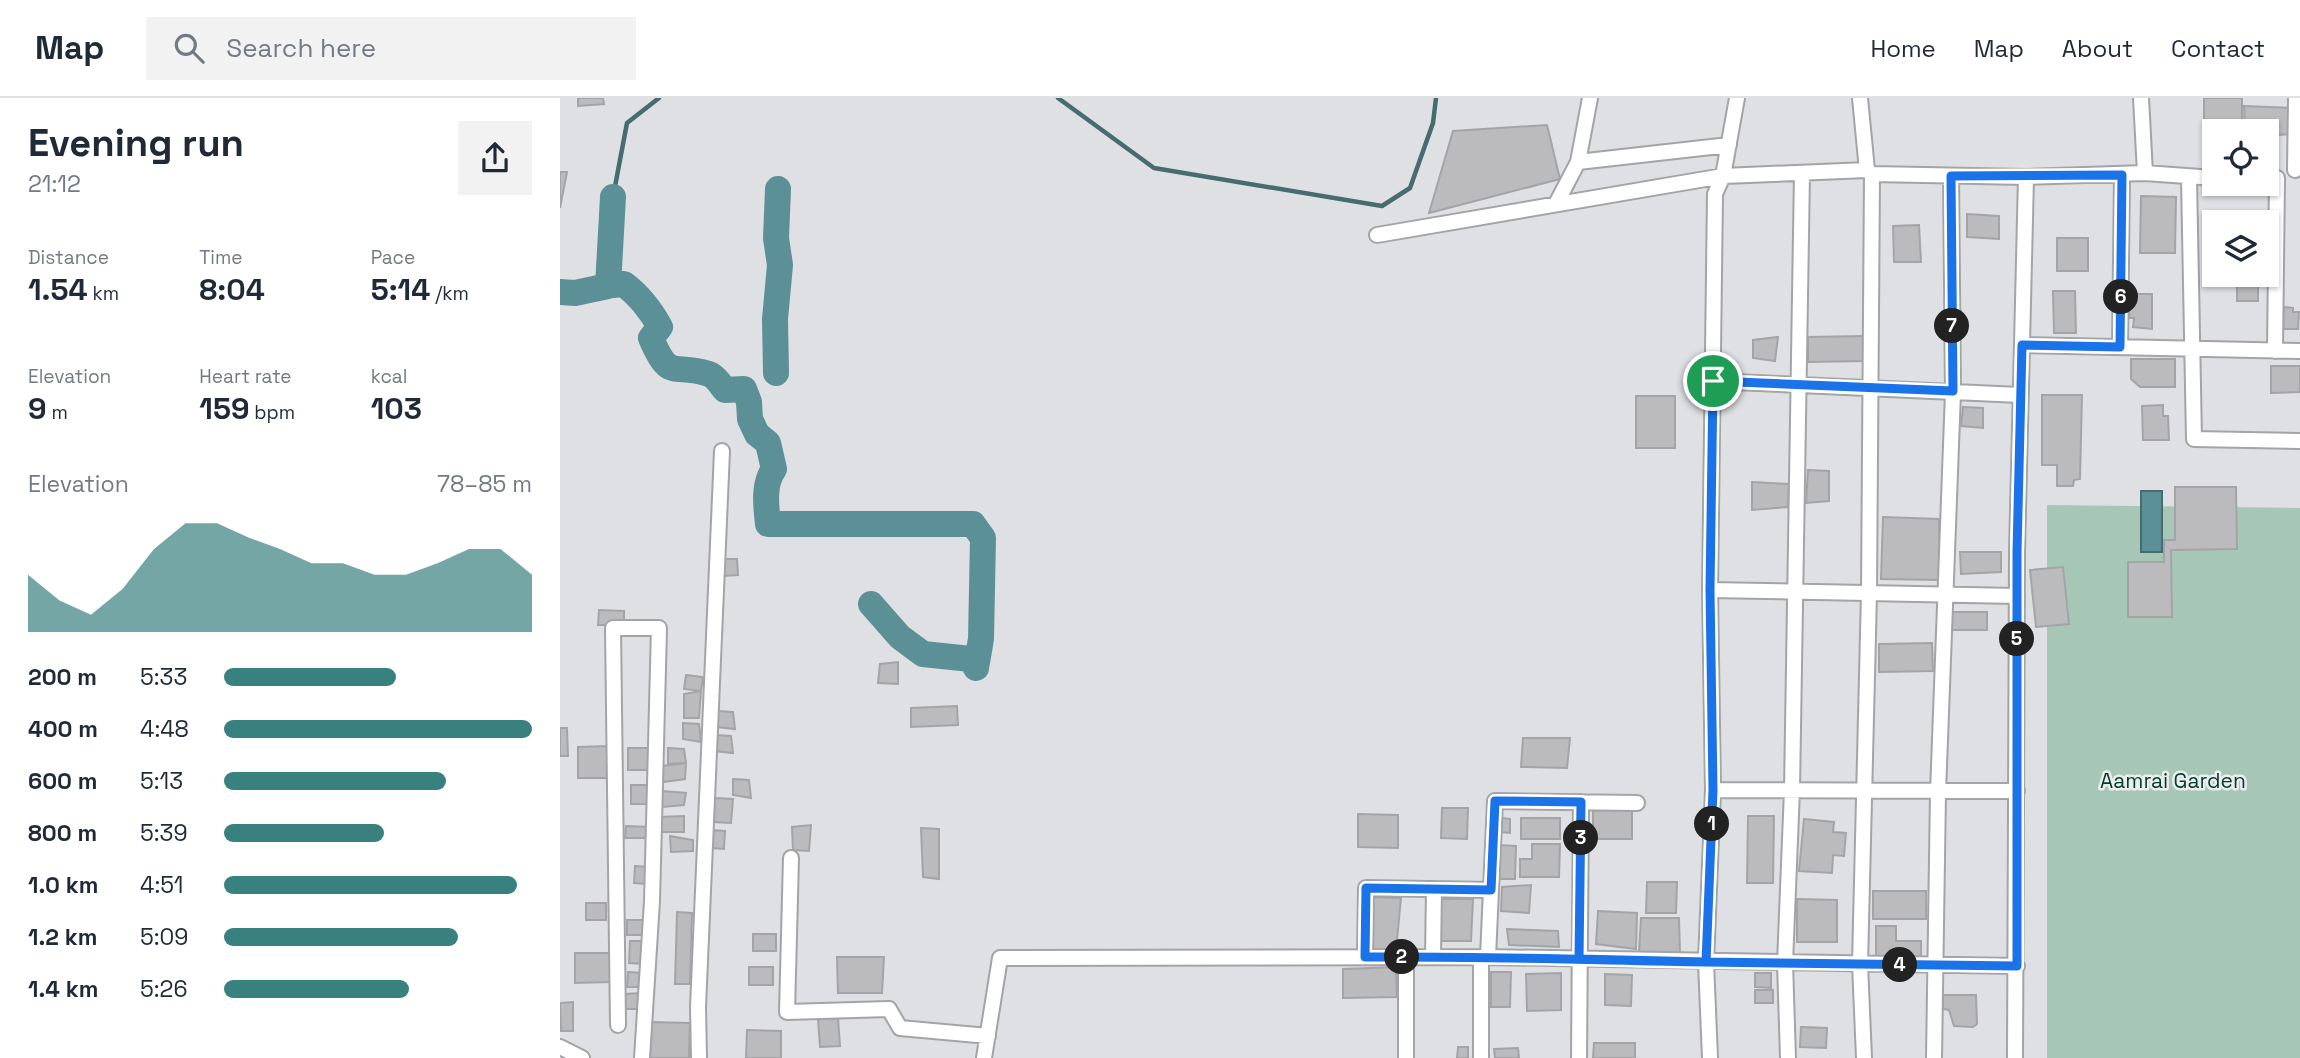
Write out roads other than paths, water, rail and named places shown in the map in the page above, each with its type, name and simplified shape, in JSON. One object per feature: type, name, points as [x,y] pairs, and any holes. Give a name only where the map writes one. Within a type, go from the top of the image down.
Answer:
[{"type":"street","points":[[1556,204],[1578,162],[1590,98]]},
{"type":"street","points":[[1710,1058],[1706,962],[1713,790],[1710,590],[1715,194],[1723,176],[1737,98]]},
{"type":"street","points":[[1860,98],[1869,172],[1872,388],[1860,964],[1864,1058]]},
{"type":"street","points":[[2141,98],[2145,173]]},
{"type":"street","points":[[2279,176],[2297,170],[2296,98]]},
{"type":"street","points":[[1578,162],[1729,145]]},
{"type":"street","points":[[1377,235],[1723,176],[1869,172],[2026,177],[2145,173],[2202,178]]},
{"type":"street","points":[[1788,1058],[1785,963],[1793,790],[1802,173]]},
{"type":"street","points":[[2120,347],[2122,175]]},
{"type":"street","points":[[1934,1058],[1938,793],[1953,391],[1951,176]]},
{"type":"street","points":[[2015,1058],[2017,596],[2026,177]]},
{"type":"street","points":[[2189,178],[2194,439],[2300,441]]},
{"type":"street","points":[[2272,196],[2275,351]]},
{"type":"street","points":[[2022,345],[2300,351]]},
{"type":"street","points":[[1713,381],[2020,395]]},
{"type":"street","points":[[699,1058],[698,1007],[722,451]]},
{"type":"street","points":[[1710,590],[2017,596]]},
{"type":"street","points":[[618,1025],[613,628],[659,628],[652,901],[642,1058]]},
{"type":"street","points":[[1713,790],[2017,792]]},
{"type":"street","points":[[1481,1058],[1484,957],[1491,890],[1495,801],[1636,803]]},
{"type":"street","points":[[1579,1058],[1581,802]]},
{"type":"street","points":[[791,858],[787,1012],[889,1009],[901,1028],[988,1036]]},
{"type":"street","points":[[1365,957],[1366,888],[1491,890]]},
{"type":"street","points":[[1433,957],[1434,889]]},
{"type":"street","points":[[1406,957],[1406,1058]]},
{"type":"street","points":[[984,1058],[1000,958],[1484,957],[2017,966]]},
{"type":"street","points":[[560,1047],[582,1058]]},
{"type":"water","points":[[2141,491],[2162,491],[2162,552],[2141,552]]},
{"type":"waterway","points":[[613,197],[627,123],[659,98]]},
{"type":"waterway","points":[[1058,98],[1154,168],[1382,206],[1410,188],[1433,123],[1436,98]]},
{"type":"waterway","points":[[776,373],[775,319],[780,265],[776,238],[778,189]]},
{"type":"waterway","points":[[560,292],[575,293],[608,286],[613,197]]},
{"type":"waterway","points":[[613,285],[624,284],[640,298],[652,314],[660,327],[651,338],[657,352],[668,366],[709,374],[725,390],[744,389],[749,402],[750,419],[757,434],[768,443],[774,469],[767,488],[768,524],[973,524],[983,538],[981,639],[976,668],[971,659],[923,654],[900,637],[871,604]]},
{"type":"park label","name":"Aamrai Garden","points":[[2173,781]]}]
